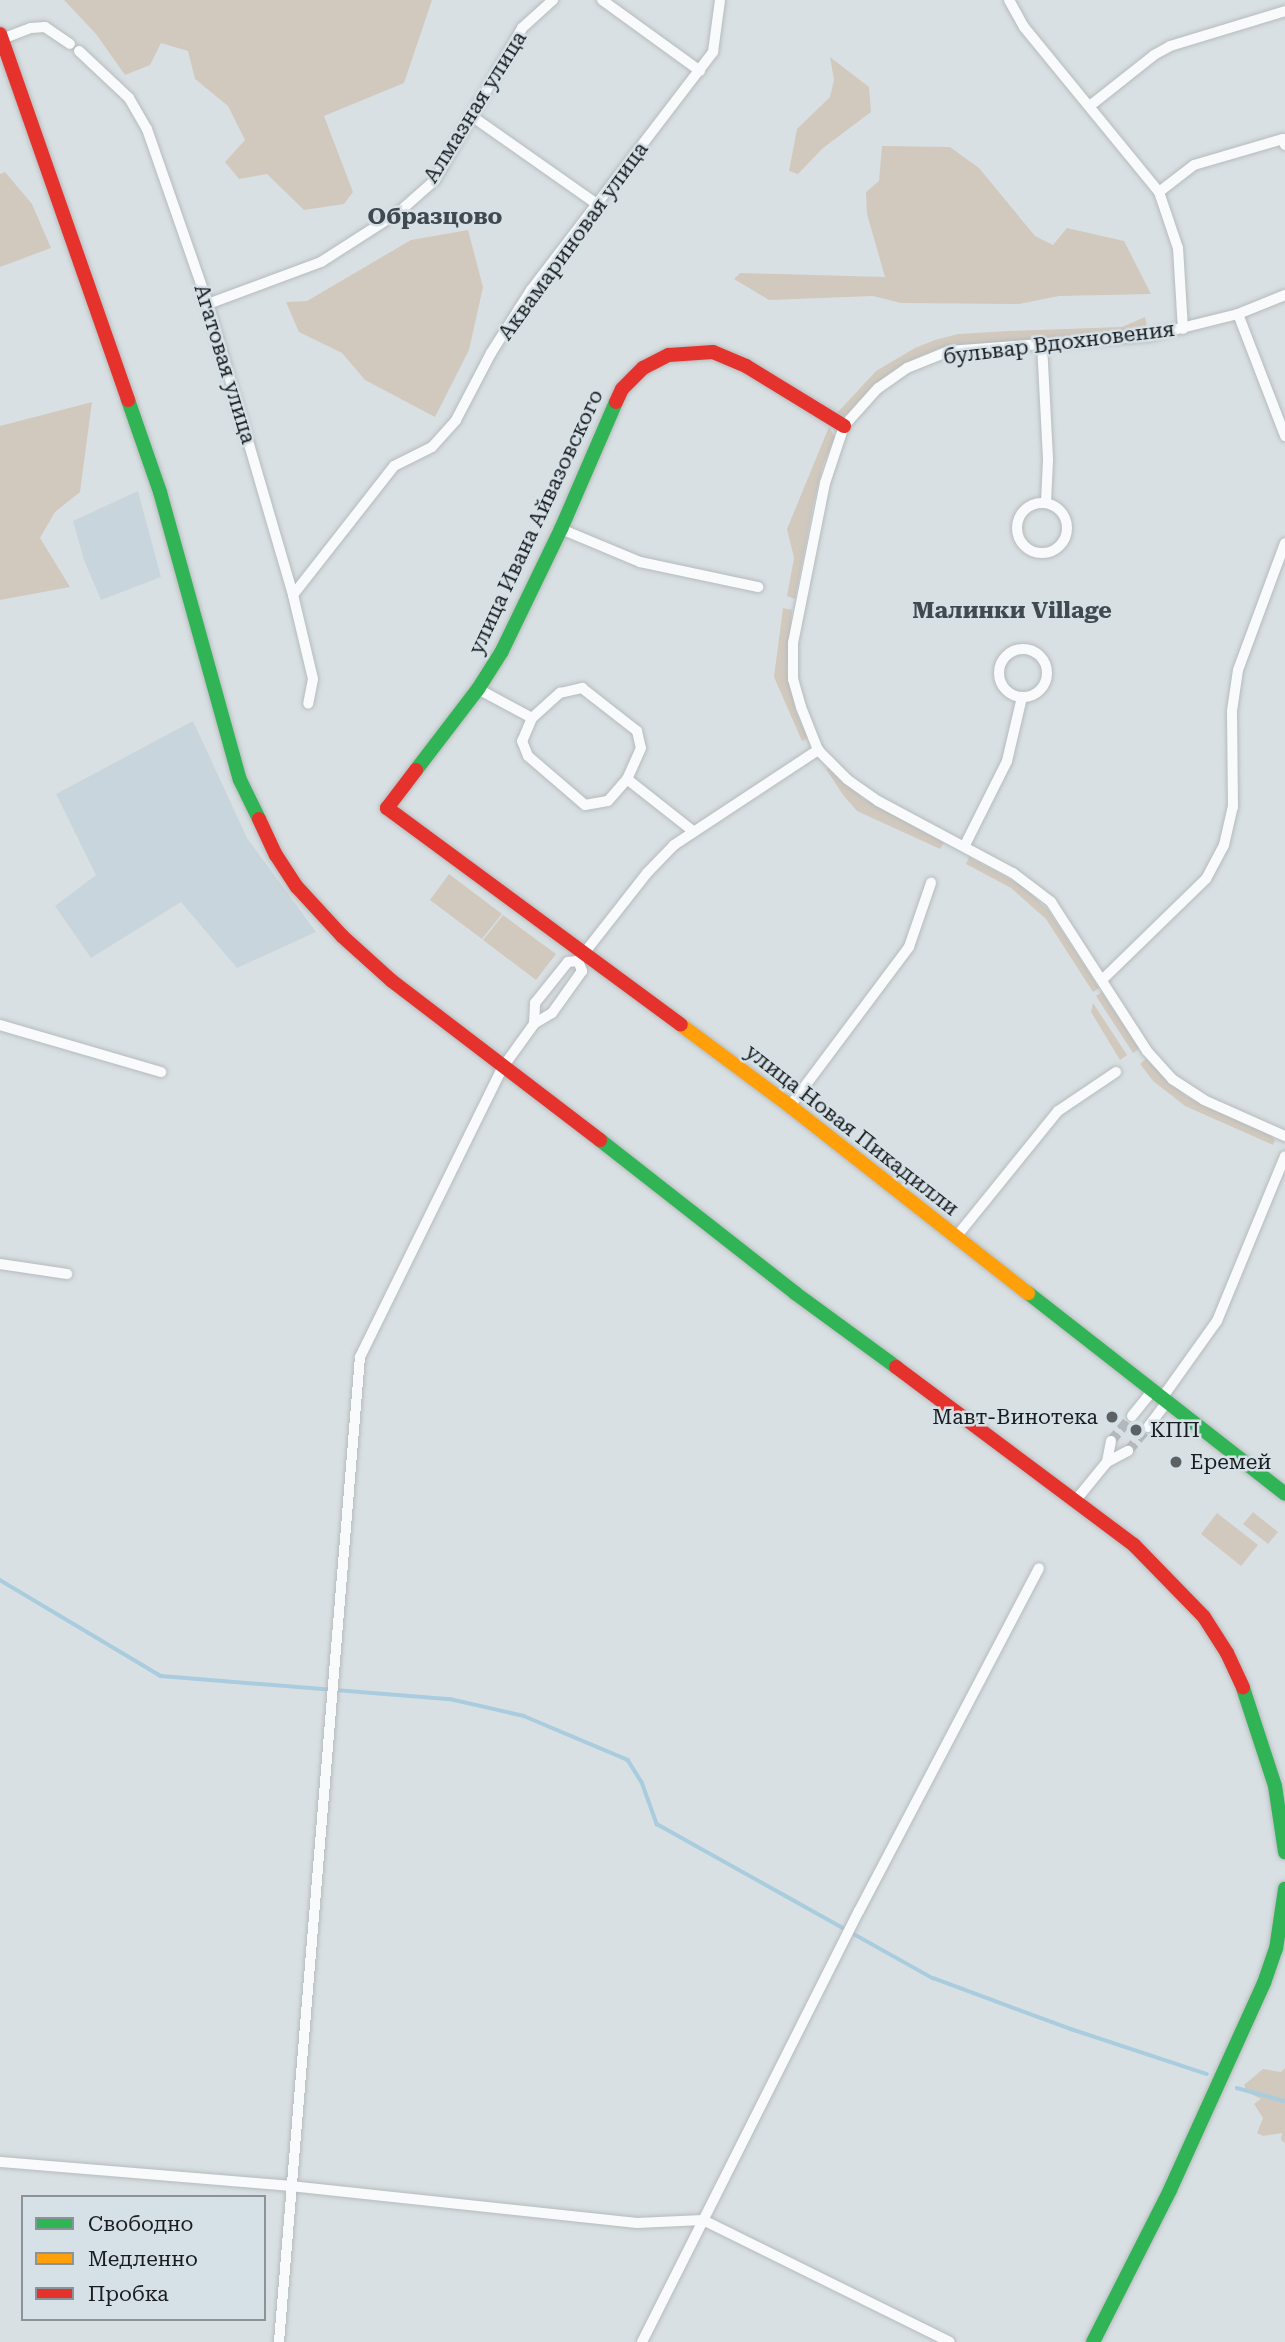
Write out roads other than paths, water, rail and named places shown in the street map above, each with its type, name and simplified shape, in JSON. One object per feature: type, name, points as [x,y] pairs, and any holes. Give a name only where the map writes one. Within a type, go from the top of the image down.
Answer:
[{"type":"street","name":"Алмазная улица","points":[[208,304],[321,262],[399,212],[435,180],[522,28],[553,0]]},
{"type":"street","points":[[602,0],[700,71]]},
{"type":"street","name":"Аквамариновая улица","points":[[293,595],[394,466],[432,447],[456,420],[491,353],[531,290],[713,52],[720,0]]},
{"type":"street","points":[[1009,0],[1024,27],[1091,105],[1158,192],[1178,248],[1183,329]]},
{"type":"street","points":[[1091,105],[1154,55],[1170,46],[1285,11]]},
{"type":"street","name":"Агатовая улица","points":[[1,36],[45,27],[74,47],[129,98],[147,129],[208,304],[293,595],[313,679],[308,704]]},
{"type":"street","points":[[1,36],[160,492],[220,718],[240,780],[276,855],[298,887],[342,936],[393,981],[739,1246],[795,1293],[1076,1500],[1134,1545],[1176,1585],[1204,1617],[1227,1653],[1247,1697],[1275,1786],[1285,1852]]},
{"type":"street","points":[[473,117],[598,205]]},
{"type":"street","points":[[1158,192],[1194,165],[1283,139],[1285,145]]},
{"type":"street","name":"бульвар Вдохновения","points":[[1285,295],[1238,314],[1149,336],[949,351],[907,368],[878,388],[844,426],[825,483],[793,643],[793,679],[818,750],[848,779],[878,801],[965,845],[1013,873],[1051,902],[1147,1051],[1172,1080],[1204,1100],[1285,1136]]},
{"type":"street","points":[[1238,314],[1285,436]]},
{"type":"street","points":[[1042,344],[1048,460],[1046,503]]},
{"type":"street","name":"улица Ивана Айвазовского","points":[[387,807],[478,689],[502,651],[561,529],[622,389],[643,368],[669,355],[713,352],[746,366],[844,426]]},
{"type":"street","points":[[1038,503],[1046,503],[1060,511],[1067,525],[1066,533],[1052,551],[1035,552],[1021,542],[1017,526],[1024,510],[1038,503]]},
{"type":"street","points":[[561,529],[640,562],[758,587]]},
{"type":"street","points":[[1102,980],[1206,879],[1224,845],[1233,807],[1232,711],[1238,670],[1285,543]]},
{"type":"street","points":[[1020,648],[1042,657],[1047,672],[1043,687],[1030,696],[1021,697],[1007,691],[999,678],[998,669],[1006,655],[1020,648]]},
{"type":"street","points":[[582,688],[637,731],[641,748],[627,779],[608,802],[585,805],[527,756],[522,741],[532,718],[560,693],[582,688]]},
{"type":"street","points":[[478,689],[532,718]]},
{"type":"street","points":[[965,845],[1007,761],[1021,697]]},
{"type":"street","points":[[534,1024],[535,1003],[568,961],[581,958],[647,873],[674,845],[818,750]]},
{"type":"street","points":[[627,779],[694,832]]},
{"type":"street","name":"улица Новая Пикадилли","points":[[387,807],[581,958],[790,1106],[1285,1494]]},
{"type":"street","points":[[790,1106],[909,947],[931,883]]},
{"type":"street","points":[[279,2342],[360,1357],[503,1067],[534,1024],[552,1013],[582,971],[581,958]]},
{"type":"street","points":[[0,1025],[162,1072]]},
{"type":"street","points":[[956,1237],[1058,1111],[1116,1072]]},
{"type":"street","points":[[1148,1427],[1160,1397],[1217,1321],[1285,1156]]},
{"type":"street","points":[[0,1264],[67,1274]]},
{"type":"street","points":[[1132,1416],[1160,1397]]},
{"type":"street","points":[[1107,1462],[1111,1441]]},
{"type":"street","points":[[1076,1500],[1107,1462],[1128,1451]]},
{"type":"street","points":[[642,2342],[859,1911],[1039,1568]]},
{"type":"street","points":[[1093,2342],[1243,2034],[1276,1950],[1285,1889]]},
{"type":"street","points":[[0,2162],[290,2186],[637,2223],[703,2220],[950,2342]]},
{"type":"waterway","points":[[0,1580],[161,1676],[450,1699],[524,1716],[628,1760],[642,1782],[657,1824],[933,1978],[1071,2029],[1207,2074]]},
{"type":"waterway","points":[[1237,2088],[1285,2101]]},
{"type":"tunnel","points":[[1111,1441],[1132,1416]]},
{"type":"tunnel","points":[[1128,1451],[1148,1427]]},
{"type":"place","name":"Мавт-Винотека","points":[[1112,1417]]},
{"type":"place","name":"КПП","points":[[1136,1430]]},
{"type":"place","name":"Еремей","points":[[1176,1462]]},
{"type":"district","name":"Образцово","points":[[435,217]]},
{"type":"district","name":"Малинки Village","points":[[1012,611]]}]
